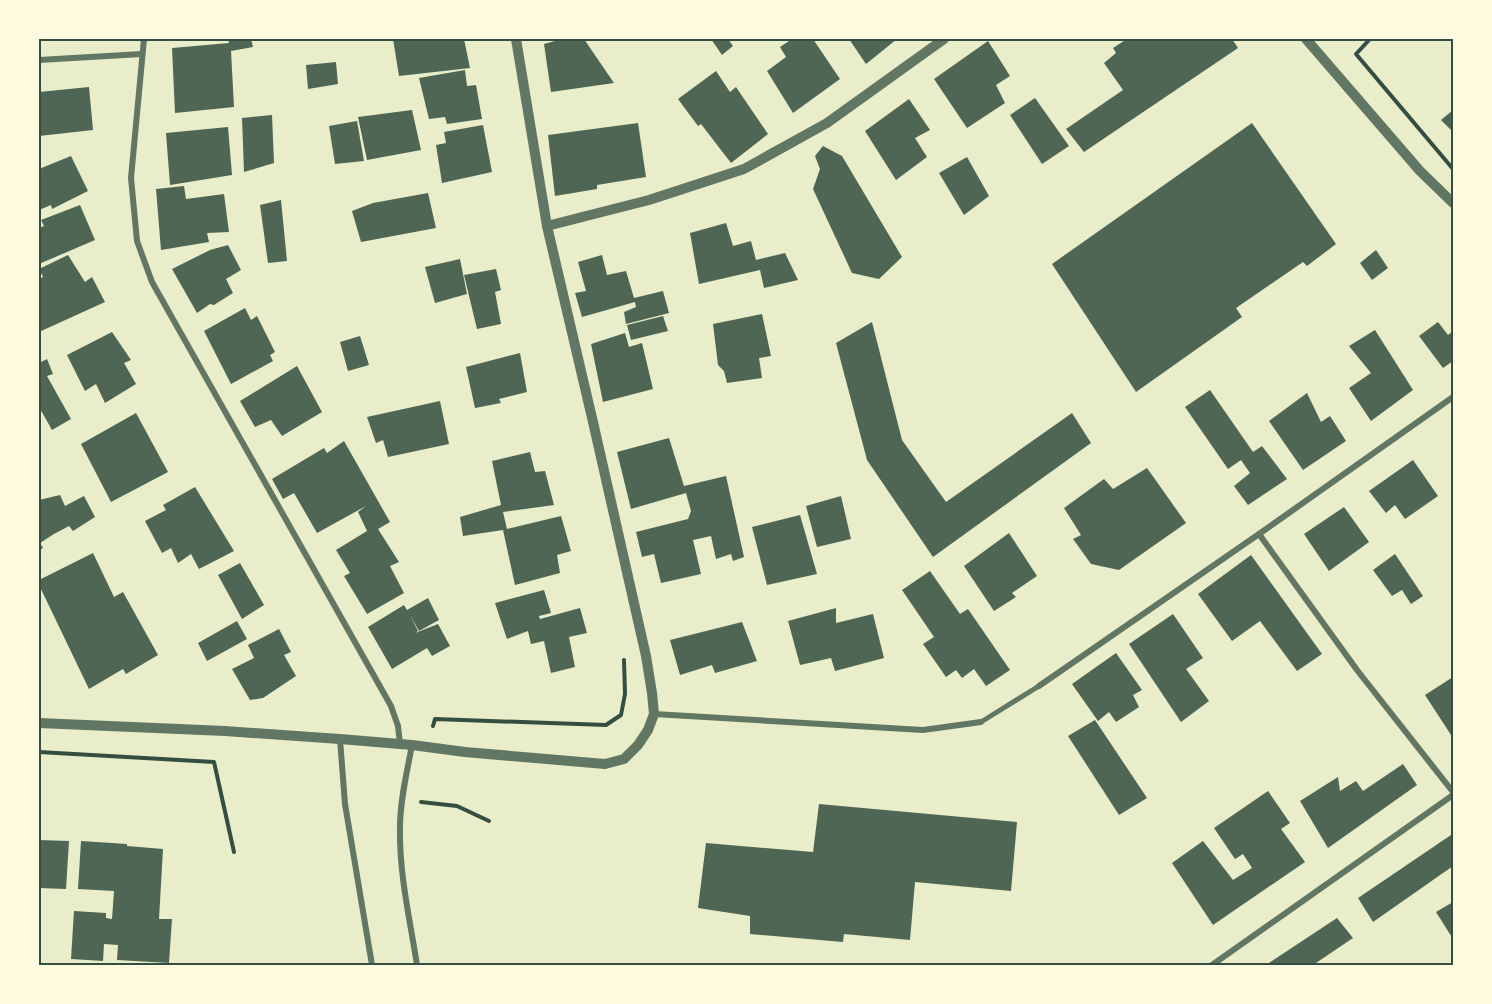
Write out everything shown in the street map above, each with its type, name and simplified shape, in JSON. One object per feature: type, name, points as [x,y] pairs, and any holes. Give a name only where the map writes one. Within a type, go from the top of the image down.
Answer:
[{"type":"street","points":[[144,39],[131,178],[137,241],[152,282],[391,706],[398,726],[400,744]]},
{"type":"street","points":[[39,723],[225,731],[340,739],[605,764],[624,759],[638,745],[648,730],[654,714],[646,656],[547,226],[516,39]]},
{"type":"street","points":[[547,226],[649,200],[744,169],[826,123],[944,39]]},
{"type":"street","points":[[1306,39],[1420,171],[1453,203]]},
{"type":"street","points":[[39,60],[142,54]]},
{"type":"street","points":[[654,714],[923,730],[981,722],[1039,686],[1453,397]]},
{"type":"street","points":[[1212,965],[1453,793],[1357,670],[1259,534]]},
{"type":"street","points":[[340,739],[345,804],[372,965]]},
{"type":"street","points":[[412,745],[404,787],[400,854],[417,965]]},
{"type":"path","points":[[1371,39],[1356,54],[1453,170]]},
{"type":"path","points":[[39,752],[214,762],[234,852]]},
{"type":"building","points":[[228,39],[251,39],[253,47],[231,51],[234,107],[175,113],[172,48],[229,43]]},
{"type":"building","points":[[393,39],[464,39],[470,68],[399,76]]},
{"type":"building","points":[[554,39],[584,39],[614,83],[551,92],[544,44],[555,41]]},
{"type":"building","points":[[711,39],[728,39],[733,46],[722,55]]},
{"type":"building","points":[[792,39],[813,39],[840,79],[793,113],[767,71],[786,57],[780,47]]},
{"type":"building","points":[[849,39],[897,39],[866,64]]},
{"type":"building","points":[[1127,39],[1232,39],[1238,48],[1084,152],[1066,129],[1123,90],[1104,63],[1116,53],[1113,48]]},
{"type":"building","points":[[988,41],[1010,76],[996,85],[1005,103],[967,128],[934,79]]},
{"type":"building","points":[[336,62],[338,84],[308,89],[306,65]]},
{"type":"building","points":[[465,70],[467,86],[476,85],[482,119],[447,124],[445,117],[429,119],[419,78]]},
{"type":"building","points":[[716,71],[730,92],[736,87],[768,134],[731,163],[701,124],[698,126],[678,99]]},
{"type":"building","points":[[89,87],[93,130],[39,136],[39,92]]},
{"type":"building","points":[[1035,98],[1069,146],[1042,164],[1010,115]]},
{"type":"building","points":[[909,99],[930,130],[915,138],[927,157],[896,180],[865,131]]},
{"type":"building","points":[[412,110],[421,150],[367,160],[358,117]]},
{"type":"building","points":[[1453,110],[1453,132],[1441,120]]},
{"type":"building","points":[[272,115],[274,163],[244,172],[242,118]]},
{"type":"building","points":[[357,121],[364,161],[335,164],[329,126]]},
{"type":"building","points":[[638,123],[646,177],[597,185],[597,189],[555,196],[548,135]]},
{"type":"building","points":[[1252,123],[1336,244],[1307,266],[1303,262],[1236,308],[1242,317],[1136,392],[1052,264]]},
{"type":"building","points":[[483,125],[492,172],[442,183],[436,145],[446,143],[444,132]]},
{"type":"building","points":[[228,127],[232,175],[170,185],[166,133]]},
{"type":"building","points":[[823,146],[842,156],[902,257],[879,279],[852,273],[813,189],[820,169],[815,156]]},
{"type":"building","points":[[71,156],[88,191],[52,209],[51,205],[39,210],[39,169]]},
{"type":"building","points":[[967,157],[989,196],[964,215],[939,173]]},
{"type":"building","points":[[184,186],[186,199],[224,194],[229,232],[207,233],[209,242],[161,250],[156,189]]},
{"type":"building","points":[[428,193],[436,228],[361,242],[352,211],[373,203]]},
{"type":"building","points":[[281,200],[287,261],[268,263],[260,205]]},
{"type":"building","points":[[80,205],[95,240],[39,264],[39,228],[44,226],[41,220]]},
{"type":"building","points":[[726,223],[733,246],[751,241],[756,260],[785,253],[798,280],[764,288],[760,270],[699,284],[690,233]]},
{"type":"building","points":[[228,245],[241,270],[226,279],[233,293],[197,313],[172,269],[210,250]]},
{"type":"building","points":[[1376,250],[1388,268],[1372,280],[1360,263]]},
{"type":"building","points":[[68,255],[85,282],[92,277],[105,302],[39,332],[39,279],[43,277],[39,269]]},
{"type":"building","points":[[602,255],[607,275],[626,271],[634,298],[663,291],[669,313],[626,324],[624,312],[636,307],[635,302],[582,317],[575,293],[586,291],[578,262]]},
{"type":"building","points":[[460,259],[467,294],[435,303],[425,267]]},
{"type":"building","points":[[496,269],[501,290],[495,292],[501,324],[477,329],[464,275]]},
{"type":"building","points":[[245,308],[251,320],[257,316],[275,352],[270,355],[273,361],[231,384],[204,331]]},
{"type":"building","points":[[762,314],[771,356],[759,358],[762,378],[727,383],[724,371],[718,365],[713,324]]},
{"type":"building","points":[[663,316],[668,331],[631,340],[627,325]]},
{"type":"building","points":[[872,322],[902,440],[946,502],[1072,413],[1091,443],[933,557],[867,460],[836,343]]},
{"type":"building","points":[[1438,322],[1448,335],[1453,331],[1453,361],[1443,368],[1419,336]]},
{"type":"building","points":[[1375,330],[1413,390],[1371,421],[1349,388],[1371,373],[1349,346]]},
{"type":"building","points":[[112,332],[131,360],[124,363],[136,384],[105,403],[96,384],[85,391],[67,355]]},
{"type":"building","points":[[625,333],[629,347],[642,343],[653,389],[603,402],[591,344]]},
{"type":"building","points":[[360,336],[369,365],[348,371],[340,342]]},
{"type":"building","points":[[520,353],[527,392],[499,399],[501,403],[475,408],[466,367]]},
{"type":"building","points":[[47,359],[53,374],[47,376],[71,419],[52,430],[39,407],[39,363]]},
{"type":"building","points":[[297,366],[322,412],[282,436],[271,420],[255,427],[240,401]]},
{"type":"building","points":[[1210,390],[1253,452],[1262,446],[1287,479],[1248,505],[1234,486],[1250,473],[1241,460],[1228,469],[1185,407]]},
{"type":"building","points":[[1307,393],[1321,422],[1330,416],[1346,441],[1303,470],[1269,421]]},
{"type":"building","points":[[440,401],[449,444],[388,457],[383,440],[376,443],[367,417]]},
{"type":"building","points":[[136,413],[168,472],[111,502],[81,444]]},
{"type":"building","points":[[669,438],[684,486],[726,476],[744,557],[733,561],[731,554],[716,559],[711,536],[693,540],[701,574],[661,583],[654,554],[642,557],[636,532],[688,519],[691,511],[686,493],[631,509],[617,452]]},
{"type":"building","points":[[344,441],[390,522],[378,529],[399,562],[390,566],[404,593],[367,614],[344,576],[350,573],[336,550],[367,531],[358,512],[366,506],[317,533],[294,493],[283,499],[272,479],[324,448],[327,453]]},
{"type":"building","points":[[530,452],[535,472],[545,471],[554,505],[503,512],[507,529],[561,516],[571,551],[557,555],[560,573],[515,585],[503,530],[463,536],[460,517],[501,505],[492,461]]},
{"type":"building","points":[[1413,460],[1438,496],[1405,519],[1395,505],[1386,513],[1369,491]]},
{"type":"building","points":[[1147,468],[1186,523],[1119,570],[1091,564],[1073,539],[1081,535],[1064,508],[1104,479],[1113,489]]},
{"type":"building","points":[[195,487],[234,551],[199,569],[191,554],[178,563],[171,548],[162,553],[145,521],[166,510],[163,505]]},
{"type":"building","points":[[60,495],[65,506],[84,496],[95,517],[73,531],[69,526],[54,534],[40,543],[43,548],[39,550],[39,500]]},
{"type":"building","points":[[841,496],[851,539],[817,547],[806,506]]},
{"type":"building","points":[[1344,507],[1369,542],[1329,571],[1304,534]]},
{"type":"building","points":[[800,515],[817,574],[767,585],[752,527]]},
{"type":"building","points":[[1009,533],[1037,576],[1012,593],[1016,597],[994,611],[964,566]]},
{"type":"building","points":[[93,553],[114,597],[123,592],[158,655],[126,674],[123,669],[89,689],[39,585],[39,580]]},
{"type":"building","points":[[1395,554],[1423,596],[1411,604],[1402,590],[1392,596],[1373,570]]},
{"type":"building","points":[[1251,555],[1322,654],[1297,671],[1260,621],[1232,641],[1198,594]]},
{"type":"building","points":[[240,563],[264,605],[242,619],[218,575]]},
{"type":"building","points":[[930,571],[960,614],[968,609],[1010,670],[986,686],[974,669],[962,678],[956,670],[946,677],[923,644],[934,637],[902,590]]},
{"type":"building","points":[[544,590],[551,613],[539,616],[540,619],[580,608],[587,633],[569,637],[575,667],[551,673],[544,641],[531,644],[528,631],[507,639],[495,603]]},
{"type":"building","points":[[428,598],[439,620],[419,631],[410,615],[418,631],[415,633],[438,624],[450,646],[432,656],[427,648],[392,669],[368,627],[404,605],[407,610]]},
{"type":"building","points":[[836,608],[836,623],[873,614],[884,658],[835,671],[831,658],[800,665],[788,621]]},
{"type":"building","points":[[1173,614],[1203,658],[1186,669],[1209,701],[1181,722],[1129,644]]},
{"type":"building","points":[[237,621],[247,639],[207,661],[198,643]]},
{"type":"building","points":[[742,622],[757,661],[715,673],[712,665],[680,675],[670,640]]},
{"type":"building","points":[[279,629],[291,652],[284,655],[296,676],[263,698],[250,700],[232,669],[254,658],[248,645]]},
{"type":"building","points":[[1116,653],[1142,690],[1133,695],[1139,707],[1116,722],[1109,712],[1098,721],[1072,684]]},
{"type":"building","points":[[1453,677],[1453,738],[1425,695]]},
{"type":"building","points":[[1095,720],[1147,798],[1119,815],[1068,736]]},
{"type":"building","points":[[1403,764],[1417,785],[1328,848],[1300,801],[1338,777],[1340,791],[1356,781],[1363,791]]},
{"type":"building","points":[[1268,791],[1290,823],[1281,829],[1305,862],[1213,925],[1172,863],[1203,841],[1233,880],[1252,868],[1243,854],[1235,859],[1214,828]]},
{"type":"building","points":[[819,804],[1017,822],[1011,891],[915,882],[910,940],[844,934],[843,942],[750,934],[750,916],[698,908],[706,843],[813,852]]},
{"type":"building","points":[[1451,835],[1453,838],[1453,866],[1373,922],[1358,898]]},
{"type":"building","points":[[39,840],[69,841],[66,889],[39,888]]},
{"type":"building","points":[[81,841],[163,849],[159,919],[172,919],[169,963],[117,960],[118,945],[104,944],[103,961],[71,959],[74,911],[106,913],[106,918],[112,919],[114,891],[78,889]]},
{"type":"building","points":[[1453,902],[1453,939],[1436,912]]},
{"type":"building","points":[[1337,918],[1353,938],[1313,965],[1266,965]]}]
